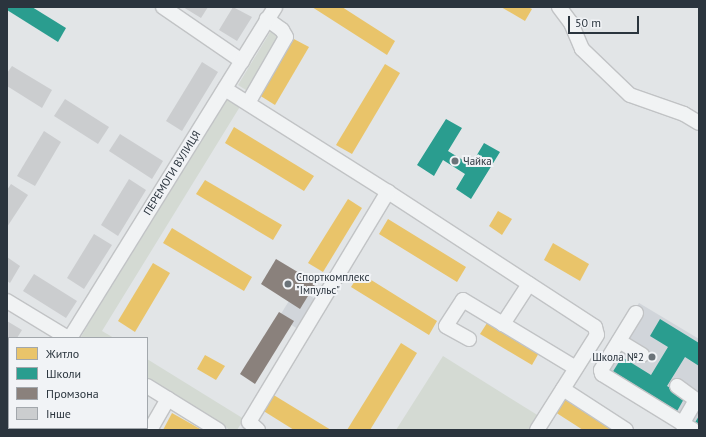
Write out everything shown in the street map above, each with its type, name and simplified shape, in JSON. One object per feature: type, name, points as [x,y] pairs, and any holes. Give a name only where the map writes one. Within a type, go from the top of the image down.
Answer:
[{"type":"street","points":[[163,7],[242,61]]},
{"type":"street","name":"ПЕРЕМОГИ ВУЛИЦЯ","points":[[70,337],[275,7]]},
{"type":"street","points":[[559,7],[571,23],[582,49],[630,95],[684,114],[699,124]]},
{"type":"street","points":[[248,103],[286,37],[282,30],[267,19]]},
{"type":"street","points":[[225,88],[595,327],[597,335],[537,430]]},
{"type":"street","points":[[258,430],[249,422],[388,192]]},
{"type":"street","points":[[503,324],[528,284]]},
{"type":"street","points":[[468,339],[446,326],[463,300],[576,368]]},
{"type":"street","points":[[7,301],[67,337]]},
{"type":"street","points":[[636,314],[602,370],[602,374],[687,427],[696,400],[677,386]]},
{"type":"street","points":[[619,341],[642,355]]},
{"type":"street","points":[[148,387],[218,430]]},
{"type":"street","points":[[563,389],[626,430]]},
{"type":"street","points":[[150,430],[168,399]]},
{"type":"shaded area","points":[[272,29],[282,36],[249,92],[238,85]]},
{"type":"shaded area","points":[[229,97],[241,105],[102,331],[112,337],[81,337]]},
{"type":"shaded area","points":[[297,288],[322,303],[304,333],[279,317]]},
{"type":"shaded area","name":"Школа №2","points":[[639,303],[699,339],[699,430],[595,374]]},
{"type":"shaded area","points":[[443,356],[539,416],[530,430],[396,430]]},
{"type":"shaded area","points":[[148,360],[244,419],[237,430],[230,430],[148,379]]},
{"type":"building: Житло","points":[[312,7],[342,7],[395,41],[387,55]]},
{"type":"building: Житло","points":[[501,7],[528,7],[532,9],[525,21]]},
{"type":"building: Житло","points":[[292,38],[309,47],[275,105],[259,95]]},
{"type":"building: Житло","points":[[385,64],[400,73],[352,154],[336,145]]},
{"type":"building: Житло","points":[[234,127],[314,176],[304,191],[225,143]]},
{"type":"building: Житло","points":[[205,180],[282,225],[273,240],[196,194]]},
{"type":"building: Житло","points":[[348,199],[362,208],[323,272],[308,263]]},
{"type":"building: Житло","points":[[498,211],[512,219],[502,235],[489,226]]},
{"type":"building: Житло","points":[[388,219],[466,267],[457,282],[379,234]]},
{"type":"building: Житло","points":[[172,228],[252,277],[244,291],[163,243]]},
{"type":"building: Житло","points":[[553,243],[589,264],[580,281],[544,260]]},
{"type":"building: Житло","points":[[153,263],[170,273],[135,332],[118,321]]},
{"type":"building: Житло","points":[[360,273],[437,321],[429,335],[351,287]]},
{"type":"building: Житло","points":[[489,320],[540,351],[532,365],[480,334]]},
{"type":"building: Житло","points":[[401,343],[417,353],[370,430],[347,430]]},
{"type":"building: Житло","points":[[205,355],[225,366],[216,380],[197,369]]},
{"type":"building: Житло","points":[[272,394],[331,430],[294,430],[262,410]]},
{"type":"building: Житло","points":[[564,399],[613,430],[583,430],[555,412]]},
{"type":"building: Житло","points":[[172,413],[202,430],[163,430]]},
{"type":"building: Школи","points":[[7,7],[32,7],[66,28],[58,42],[7,10]]},
{"type":"building: Школи","points":[[446,119],[462,128],[448,151],[471,165],[484,143],[500,152],[471,199],[456,189],[465,174],[443,160],[434,176],[417,165]]},
{"type":"building: Школи","points":[[660,319],[699,343],[699,366],[685,357],[667,386],[685,397],[676,413],[612,373],[622,357],[651,375],[668,347],[650,336]]},
{"type":"building: Школи","points":[[699,416],[699,427],[694,424]]},
{"type":"building: Промзона","name":"Спорткомплекс \"Імпульс\"","points":[[276,259],[316,283],[300,309],[261,284]]},
{"type":"building: Промзона","points":[[279,312],[294,321],[255,384],[240,374]]},
{"type":"building: Інше","points":[[183,7],[208,7],[201,18]]},
{"type":"building: Інше","points":[[233,7],[252,17],[237,41],[219,30]]},
{"type":"building: Інше","points":[[202,62],[218,72],[182,131],[166,121]]},
{"type":"building: Інше","points":[[12,66],[52,90],[42,108],[7,86],[7,73]]},
{"type":"building: Інше","points":[[65,99],[109,127],[98,144],[54,116]]},
{"type":"building: Інше","points":[[44,131],[61,142],[35,186],[17,176]]},
{"type":"building: Інше","points":[[120,134],[163,161],[152,179],[109,151]]},
{"type":"building: Інше","points":[[129,179],[146,190],[118,236],[101,225]]},
{"type":"building: Інше","points":[[11,184],[28,195],[7,227],[7,190]]},
{"type":"building: Інше","points":[[94,234],[112,245],[84,289],[67,278]]},
{"type":"building: Інше","points":[[7,257],[20,266],[10,283],[7,281]]},
{"type":"building: Інше","points":[[34,274],[77,301],[66,318],[23,291]]},
{"type":"building: Інше","points":[[7,321],[22,330],[18,337],[8,337],[7,345]]},
{"type":"building: Інше","points":[[8,407],[8,426],[7,425]]},
{"type":"building: Інше","points":[[109,429],[126,429],[125,430]]},
{"type":"place","name":"Чайка","points":[[455,161]]},
{"type":"place","name":"Спорткомплекс \"Імпульс\"","points":[[288,284]]},
{"type":"place","name":"Школа №2","points":[[652,357]]}]
